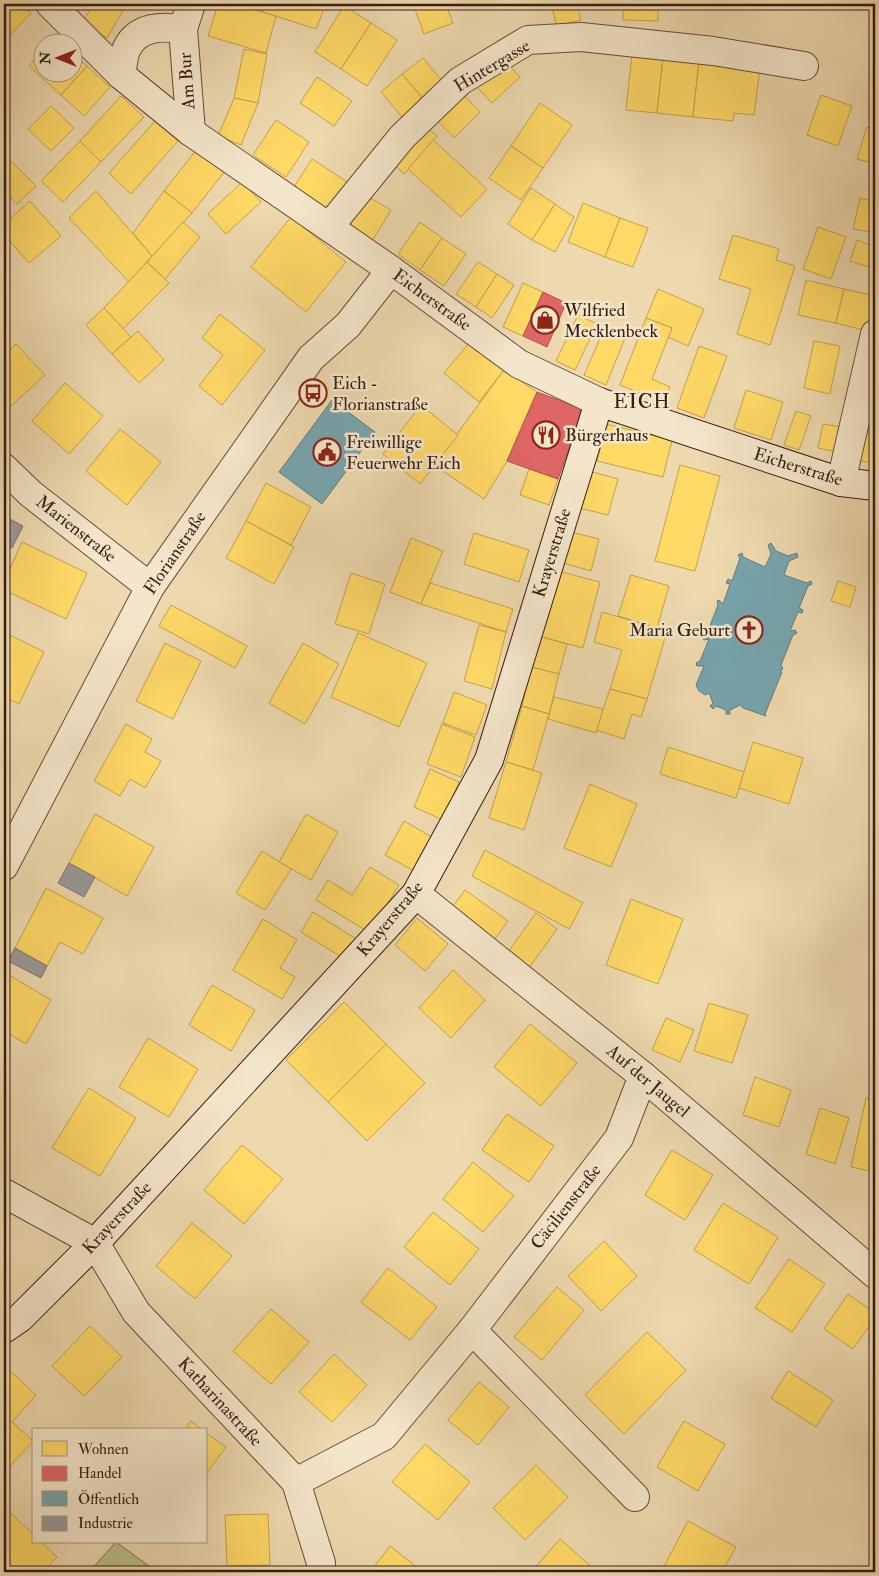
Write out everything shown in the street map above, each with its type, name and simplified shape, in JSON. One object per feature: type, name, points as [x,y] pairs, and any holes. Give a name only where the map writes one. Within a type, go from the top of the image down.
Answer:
[{"type":"street","name":"Eicherstraße","points":[[50,4],[121,75],[191,132],[392,270],[519,364],[599,402],[841,482],[875,486]]},
{"type":"street","name":"Am Bur","points":[[191,4],[183,29],[191,132]]},
{"type":"street","name":"Am Bur","points":[[121,75],[127,48],[142,32],[162,26],[183,29]]},
{"type":"street","name":"Hintergasse","points":[[329,226],[402,137],[460,82],[528,40],[581,37],[713,52],[804,66]]},
{"type":"street","name":"Florianstraße","points":[[4,866],[150,587],[311,358],[348,324],[392,270]]},
{"type":"street","points":[[841,482],[875,334]]},
{"type":"street","name":"Krayerstraße","points":[[4,1328],[20,1318],[95,1243],[416,894],[489,760],[599,402]]},
{"type":"street","name":"Marienstraße","points":[[4,468],[31,494],[150,587]]},
{"type":"street","name":"Auf der Jaugel","points":[[416,894],[643,1076],[875,1274]]},
{"type":"street","name":"Cäcilienstraße","points":[[296,1482],[384,1436],[472,1330],[620,1138],[643,1076]]},
{"type":"street","points":[[4,1193],[95,1243]]},
{"type":"street","name":"Katharinastraße","points":[[95,1243],[136,1312],[296,1482],[321,1563],[320,1572]]},
{"type":"street","points":[[472,1330],[635,1497]]},
{"type":"green space","points":[[114,1544],[119,1544],[157,1572],[89,1572]]},
{"type":"building: Wohnen","points":[[4,4],[21,4],[31,13],[5,40]]},
{"type":"building: Wohnen","points":[[94,4],[127,4],[107,38],[82,23]]},
{"type":"building: Wohnen","points":[[218,4],[234,4],[276,16],[266,53],[208,36]]},
{"type":"building: Wohnen","points":[[265,4],[326,4],[316,29],[263,12]]},
{"type":"building: Wohnen","points":[[419,4],[446,4],[453,23],[424,34],[414,6]]},
{"type":"building: Wohnen","points":[[551,4],[577,4],[581,20],[557,26]]},
{"type":"building: Wohnen","points":[[623,4],[658,4],[658,21],[623,20]]},
{"type":"building: Wohnen","points":[[344,6],[371,23],[341,69],[315,52]]},
{"type":"building: Wohnen","points":[[371,23],[397,40],[367,86],[341,69]]},
{"type":"building: Wohnen","points":[[244,49],[267,54],[258,103],[234,98]]},
{"type":"building: Wohnen","points":[[632,54],[663,58],[657,113],[626,110]]},
{"type":"building: Wohnen","points":[[423,58],[443,82],[423,99],[402,74]]},
{"type":"building: Wohnen","points":[[663,58],[699,61],[693,117],[657,113]]},
{"type":"building: Wohnen","points":[[504,60],[520,77],[492,103],[476,86]]},
{"type":"building: Wohnen","points":[[82,61],[87,66],[82,72]]},
{"type":"building: Wohnen","points":[[699,61],[760,68],[754,115],[734,113],[733,121],[693,117]]},
{"type":"building: Wohnen","points":[[87,66],[110,87],[84,116],[61,95],[73,82],[82,82],[82,72]]},
{"type":"building: Wohnen","points":[[402,74],[423,99],[402,117],[381,92]]},
{"type":"building: Wohnen","points":[[317,77],[352,101],[334,126],[300,103]]},
{"type":"building: Wohnen","points":[[47,82],[73,82],[61,95]]},
{"type":"building: Wohnen","points":[[459,90],[480,112],[454,138],[433,116]]},
{"type":"building: Wohnen","points":[[821,95],[852,106],[838,146],[807,135]]},
{"type":"building: Wohnen","points":[[121,96],[144,117],[101,162],[80,141]]},
{"type":"building: Wohnen","points":[[234,98],[258,103],[241,145],[218,136]]},
{"type":"building: Wohnen","points":[[540,103],[572,125],[543,168],[511,146]]},
{"type":"building: Wohnen","points":[[51,106],[74,128],[51,151],[28,129]]},
{"type":"building: Wohnen","points":[[276,120],[309,142],[286,177],[253,155]]},
{"type":"building: Wohnen","points":[[155,121],[178,141],[131,194],[109,173]]},
{"type":"building: Wohnen","points":[[423,124],[437,136],[404,174],[391,161]]},
{"type":"building: Wohnen","points":[[867,127],[875,130],[875,164],[857,159]]},
{"type":"building: Wohnen","points":[[433,140],[487,189],[461,217],[408,169]]},
{"type":"building: Wohnen","points":[[80,141],[101,162],[63,202],[41,181]]},
{"type":"building: Wohnen","points":[[511,146],[543,168],[521,200],[489,178]]},
{"type":"building: Wohnen","points":[[197,149],[225,171],[192,213],[164,191]]},
{"type":"building: Wohnen","points":[[4,154],[36,186],[17,204],[4,191]]},
{"type":"building: Wohnen","points":[[312,159],[349,183],[331,211],[294,187]]},
{"type":"building: Wohnen","points":[[242,182],[261,202],[226,234],[208,214]]},
{"type":"building: Wohnen","points":[[531,188],[555,204],[532,240],[508,224]]},
{"type":"building: Wohnen","points":[[96,191],[152,256],[129,282],[69,218]]},
{"type":"building: Wohnen","points":[[164,191],[192,213],[152,256],[133,233]]},
{"type":"building: Wohnen","points":[[367,196],[391,210],[372,241],[349,227]]},
{"type":"building: Wohnen","points":[[860,198],[875,202],[875,233],[853,229]]},
{"type":"building: Wohnen","points":[[30,201],[61,236],[29,263],[4,235],[4,224]]},
{"type":"building: Wohnen","points":[[583,203],[620,218],[605,257],[568,242]]},
{"type":"building: Wohnen","points":[[555,204],[574,217],[555,252],[532,240]]},
{"type":"building: Wohnen","points":[[291,217],[346,262],[306,312],[251,267]]},
{"type":"building: Wohnen","points":[[620,218],[648,228],[633,267],[605,257]]},
{"type":"building: Wohnen","points":[[183,222],[200,237],[165,279],[147,262]]},
{"type":"building: Wohnen","points":[[420,222],[442,238],[420,270],[398,254]]},
{"type":"building: Wohnen","points":[[818,227],[846,237],[831,279],[803,269]]},
{"type":"building: Wohnen","points":[[733,235],[779,249],[776,260],[795,266],[770,345],[737,334],[751,289],[719,279]]},
{"type":"building: Wohnen","points":[[442,238],[466,254],[444,286],[420,270]]},
{"type":"building: Wohnen","points":[[857,240],[875,247],[875,269],[850,261]]},
{"type":"building: Wohnen","points":[[147,262],[169,283],[123,329],[104,308]]},
{"type":"building: Wohnen","points":[[478,262],[497,274],[476,307],[456,294]]},
{"type":"building: Wohnen","points":[[497,274],[514,285],[492,318],[476,307]]},
{"type":"building: Wohnen","points":[[806,280],[844,289],[836,323],[798,315]]},
{"type":"building: Wohnen","points":[[523,283],[543,292],[523,336],[503,327]]},
{"type":"building: Wohnen","points":[[658,289],[704,309],[688,346],[668,337],[672,328],[646,318]]},
{"type":"building: Wohnen","points":[[844,289],[875,296],[867,331],[836,323]]},
{"type":"building: Wohnen","points":[[104,308],[131,337],[112,354],[86,325]]},
{"type":"building: Wohnen","points":[[220,314],[265,350],[222,405],[199,386],[223,355],[202,338]]},
{"type":"building: Wohnen","points":[[578,315],[597,324],[575,370],[556,361]]},
{"type":"building: Wohnen","points":[[646,318],[672,328],[652,379],[670,387],[664,403],[620,385]]},
{"type":"building: Wohnen","points":[[604,329],[625,338],[606,385],[584,375]]},
{"type":"building: Wohnen","points":[[138,331],[164,360],[139,383],[112,354]]},
{"type":"building: Wohnen","points":[[814,341],[840,346],[830,394],[804,388]]},
{"type":"building: Wohnen","points":[[470,342],[504,370],[479,402],[444,373]]},
{"type":"building: Wohnen","points":[[16,344],[45,375],[10,407],[4,400],[4,355]]},
{"type":"building: Wohnen","points":[[699,346],[727,356],[704,418],[677,408]]},
{"type":"building: Wohnen","points":[[504,370],[537,392],[507,461],[484,499],[434,465]]},
{"type":"building: Wohnen","points":[[65,383],[103,416],[69,454],[32,421]]},
{"type":"building: Wohnen","points":[[746,390],[783,402],[771,440],[734,428]]},
{"type":"building: Wohnen","points":[[421,405],[458,435],[420,484],[383,454]]},
{"type":"building: Wohnen","points":[[796,411],[811,416],[799,450],[784,445]]},
{"type":"building: Wohnen","points":[[862,420],[875,422],[875,463],[854,460]]},
{"type":"building: Wohnen","points":[[606,424],[672,440],[663,477],[597,461]]},
{"type":"building: Wohnen","points":[[823,424],[842,427],[838,452],[818,448]]},
{"type":"building: Wohnen","points":[[120,429],[161,462],[127,505],[86,471]]},
{"type":"building: Wohnen","points":[[680,465],[720,476],[695,571],[655,561]]},
{"type":"building: Wohnen","points":[[529,469],[558,479],[549,505],[520,495]]},
{"type":"building: Wohnen","points":[[589,471],[618,479],[608,515],[579,508]]},
{"type":"building: Wohnen","points":[[266,483],[311,507],[291,545],[246,521]]},
{"type":"building: Wohnen","points":[[246,521],[294,547],[274,584],[226,558]]},
{"type":"building: Wohnen","points":[[567,531],[599,539],[591,571],[559,562]]},
{"type":"building: Wohnen","points":[[474,533],[529,550],[519,582],[464,564]]},
{"type":"building: Wohnen","points":[[411,538],[443,551],[421,604],[390,592]]},
{"type":"building: Wohnen","points":[[22,542],[87,573],[66,619],[4,590],[4,582]]},
{"type":"building: Wohnen","points":[[554,570],[600,582],[583,648],[538,636]]},
{"type":"building: Wohnen","points":[[351,573],[385,584],[369,634],[335,624]]},
{"type":"building: Wohnen","points":[[631,575],[669,586],[657,628],[618,616]]},
{"type":"building: Wohnen","points":[[838,581],[856,587],[850,607],[831,601]]},
{"type":"building: Wohnen","points":[[430,583],[513,609],[506,632],[421,604]]},
{"type":"building: Wohnen","points":[[171,605],[247,646],[235,668],[159,626]]},
{"type":"building: Wohnen","points":[[602,612],[667,631],[647,699],[610,689],[622,650],[594,642]]},
{"type":"building: Wohnen","points":[[479,625],[506,632],[492,689],[464,681]]},
{"type":"building: Wohnen","points":[[4,632],[44,652],[19,704],[4,697]]},
{"type":"building: Wohnen","points":[[358,633],[427,663],[399,727],[331,697]]},
{"type":"building: Wohnen","points":[[538,636],[567,644],[559,674],[531,667]]},
{"type":"building: Wohnen","points":[[165,643],[201,661],[173,719],[136,701]]},
{"type":"building: Wohnen","points":[[303,643],[339,664],[305,724],[269,703]]},
{"type":"building: Wohnen","points":[[531,667],[559,674],[549,714],[522,706]]},
{"type":"building: Wohnen","points":[[610,689],[647,699],[641,717],[632,714],[624,739],[596,730]]},
{"type":"building: Wohnen","points":[[454,692],[487,705],[476,735],[443,723]]},
{"type":"building: Wohnen","points":[[554,697],[603,709],[596,733],[548,719]]},
{"type":"building: Wohnen","points":[[522,706],[549,714],[533,770],[506,762]]},
{"type":"building: Wohnen","points":[[126,724],[152,739],[145,752],[161,761],[145,788],[130,779],[120,796],[94,781]]},
{"type":"building: Wohnen","points":[[442,724],[475,737],[461,777],[427,764]]},
{"type":"building: Wohnen","points":[[4,735],[9,737],[4,748]]},
{"type":"building: Wohnen","points":[[753,742],[803,758],[789,804],[739,788]]},
{"type":"building: Wohnen","points":[[668,747],[744,772],[736,798],[660,774]]},
{"type":"building: Wohnen","points":[[506,762],[542,773],[524,830],[489,818]]},
{"type":"building: Wohnen","points":[[430,769],[459,782],[443,820],[414,807]]},
{"type":"building: Wohnen","points":[[590,784],[637,804],[611,867],[564,848]]},
{"type":"building: Wohnen","points":[[95,814],[154,847],[127,896],[69,863]]},
{"type":"building: Wohnen","points":[[306,814],[338,832],[311,880],[279,862]]},
{"type":"building: Wohnen","points":[[404,821],[432,837],[414,871],[385,855]]},
{"type":"building: Wohnen","points":[[485,850],[583,903],[569,929],[472,876]]},
{"type":"building: Wohnen","points":[[262,851],[291,869],[265,910],[236,893]]},
{"type":"building: Wohnen","points":[[370,867],[399,885],[370,933],[316,900],[328,880],[352,895]]},
{"type":"building: Wohnen","points":[[46,888],[103,918],[83,954],[60,942],[47,966],[15,948]]},
{"type":"building: Wohnen","points":[[465,890],[508,921],[494,940],[451,909]]},
{"type":"building: Wohnen","points":[[631,899],[683,919],[658,984],[606,965]]},
{"type":"building: Wohnen","points":[[313,912],[358,940],[346,960],[301,932]]},
{"type":"building: Wohnen","points":[[536,913],[557,929],[529,968],[508,952]]},
{"type":"building: Wohnen","points":[[417,918],[448,944],[425,971],[395,945]]},
{"type":"building: Wohnen","points":[[263,919],[297,940],[280,968],[295,977],[282,999],[233,970]]},
{"type":"building: Wohnen","points":[[453,970],[485,1000],[451,1038],[419,1008]]},
{"type":"building: Wohnen","points":[[4,972],[51,1000],[26,1044],[4,1031]]},
{"type":"building: Wohnen","points":[[212,985],[255,1010],[231,1051],[189,1025]]},
{"type":"building: Wohnen","points":[[344,1002],[386,1044],[328,1102],[286,1060]]},
{"type":"building: Wohnen","points":[[709,1003],[748,1015],[732,1063],[694,1051]]},
{"type":"building: Wohnen","points":[[666,1018],[694,1030],[680,1062],[652,1050]]},
{"type":"building: Wohnen","points":[[530,1024],[577,1063],[541,1106],[494,1067]]},
{"type":"building: Wohnen","points":[[148,1038],[198,1069],[169,1117],[119,1087]]},
{"type":"building: Wohnen","points":[[386,1044],[425,1083],[367,1141],[328,1102]]},
{"type":"building: Wohnen","points":[[755,1077],[791,1090],[779,1127],[743,1115]]},
{"type":"building: Wohnen","points":[[89,1088],[136,1118],[100,1176],[52,1148]]},
{"type":"building: Wohnen","points":[[866,1098],[875,1100],[875,1172],[851,1167]]},
{"type":"building: Wohnen","points":[[820,1108],[849,1118],[835,1164],[806,1154]]},
{"type":"building: Wohnen","points":[[507,1114],[554,1146],[529,1182],[482,1150]]},
{"type":"building: Wohnen","points":[[242,1145],[283,1179],[244,1224],[204,1190]]},
{"type":"building: Wohnen","points":[[672,1150],[713,1175],[685,1220],[645,1195]]},
{"type":"building: Wohnen","points":[[473,1162],[514,1196],[483,1232],[443,1199]]},
{"type":"building: Wohnen","points":[[723,1203],[778,1237],[749,1284],[694,1250]]},
{"type":"building: Wohnen","points":[[433,1212],[479,1249],[450,1285],[404,1247]]},
{"type":"building: Wohnen","points":[[192,1223],[232,1256],[195,1299],[156,1266]]},
{"type":"building: Wohnen","points":[[604,1241],[637,1276],[601,1311],[568,1276]]},
{"type":"building: Wohnen","points":[[789,1259],[825,1284],[792,1332],[755,1308]]},
{"type":"building: Wohnen","points":[[388,1268],[437,1307],[410,1340],[361,1302]]},
{"type":"building: Wohnen","points":[[557,1287],[584,1310],[542,1360],[514,1337]]},
{"type":"building: Wohnen","points":[[848,1294],[875,1313],[875,1318],[853,1349],[824,1329]]},
{"type":"building: Wohnen","points":[[271,1309],[309,1342],[271,1384],[233,1351]]},
{"type":"building: Wohnen","points":[[90,1326],[122,1357],[84,1396],[52,1366]]},
{"type":"building: Wohnen","points":[[647,1332],[686,1370],[624,1434],[585,1395]]},
{"type":"building: Wohnen","points":[[334,1354],[367,1385],[332,1422],[299,1392]]},
{"type":"building: Wohnen","points":[[4,1365],[36,1395],[12,1422],[32,1442],[4,1473]]},
{"type":"building: Wohnen","points":[[788,1371],[833,1400],[816,1427],[771,1398]]},
{"type":"building: Wohnen","points":[[479,1382],[509,1407],[478,1445],[448,1420]]},
{"type":"building: Wohnen","points":[[191,1421],[200,1428],[186,1428]]},
{"type":"building: Wohnen","points":[[684,1421],[725,1444],[698,1491],[657,1467]]},
{"type":"building: Wohnen","points":[[208,1434],[226,1447],[208,1471]]},
{"type":"building: Wohnen","points":[[425,1444],[470,1482],[438,1520],[392,1482]]},
{"type":"building: Wohnen","points":[[536,1465],[568,1497],[525,1540],[493,1508]]},
{"type":"building: Wohnen","points":[[7,1510],[32,1533],[32,1544],[43,1544],[57,1557],[43,1572],[4,1572],[4,1514]]},
{"type":"building: Wohnen","points":[[268,1514],[270,1565],[227,1566],[225,1515]]},
{"type":"building: Wohnen","points":[[688,1521],[736,1547],[722,1572],[661,1572]]},
{"type":"building: Wohnen","points":[[560,1539],[595,1570],[593,1572],[531,1572]]},
{"type":"building: Wohnen","points":[[390,1546],[423,1572],[370,1572]]},
{"type":"building: Handel","name":"Wilfried Mecklenbeck","points":[[543,292],[566,303],[547,347],[523,336]]},
{"type":"building: Handel","name":"Bürgerhaus","points":[[537,392],[583,409],[558,479],[507,461]]},
{"type":"building: Öffentlich","name":"Freiwillige Feuerwehr Eich","points":[[332,400],[375,432],[322,504],[279,472]]},
{"type":"building: Öffentlich","name":"Maria Geburt","points":[[771,543],[776,551],[788,556],[797,553],[798,557],[789,561],[784,575],[807,583],[811,581],[812,584],[808,586],[799,608],[803,610],[802,613],[798,612],[790,631],[795,630],[797,633],[793,635],[781,665],[783,669],[780,670],[782,672],[765,714],[766,716],[743,708],[740,705],[730,710],[730,714],[726,714],[726,710],[716,706],[713,709],[710,706],[713,703],[709,693],[705,695],[699,691],[696,685],[704,666],[697,666],[696,663],[700,661],[709,639],[704,640],[702,637],[706,636],[718,605],[717,601],[719,600],[723,604],[730,584],[726,583],[728,579],[732,581],[740,558],[738,555],[742,553],[743,557],[765,567],[771,554],[768,545]]},
{"type":"building: Industrie","points":[[4,516],[23,526],[12,548],[4,544]]},
{"type":"building: Industrie","points":[[69,863],[95,877],[84,897],[58,883]]},
{"type":"building: Industrie","points":[[15,948],[47,966],[41,978],[8,961]]},
{"type":"place","name":"Wilfried Mecklenbeck","points":[[545,320]]},
{"type":"place","name":"Eich - Florianstraße","points":[[313,393]]},
{"type":"place","name":"Bürgerhaus","points":[[546,435]]},
{"type":"place","name":"Freiwillige Feuerwehr Eich","points":[[327,452]]},
{"type":"place","name":"Maria Geburt","points":[[749,630]]},
{"type":"district","name":"EICH","points":[[642,401]]}]
